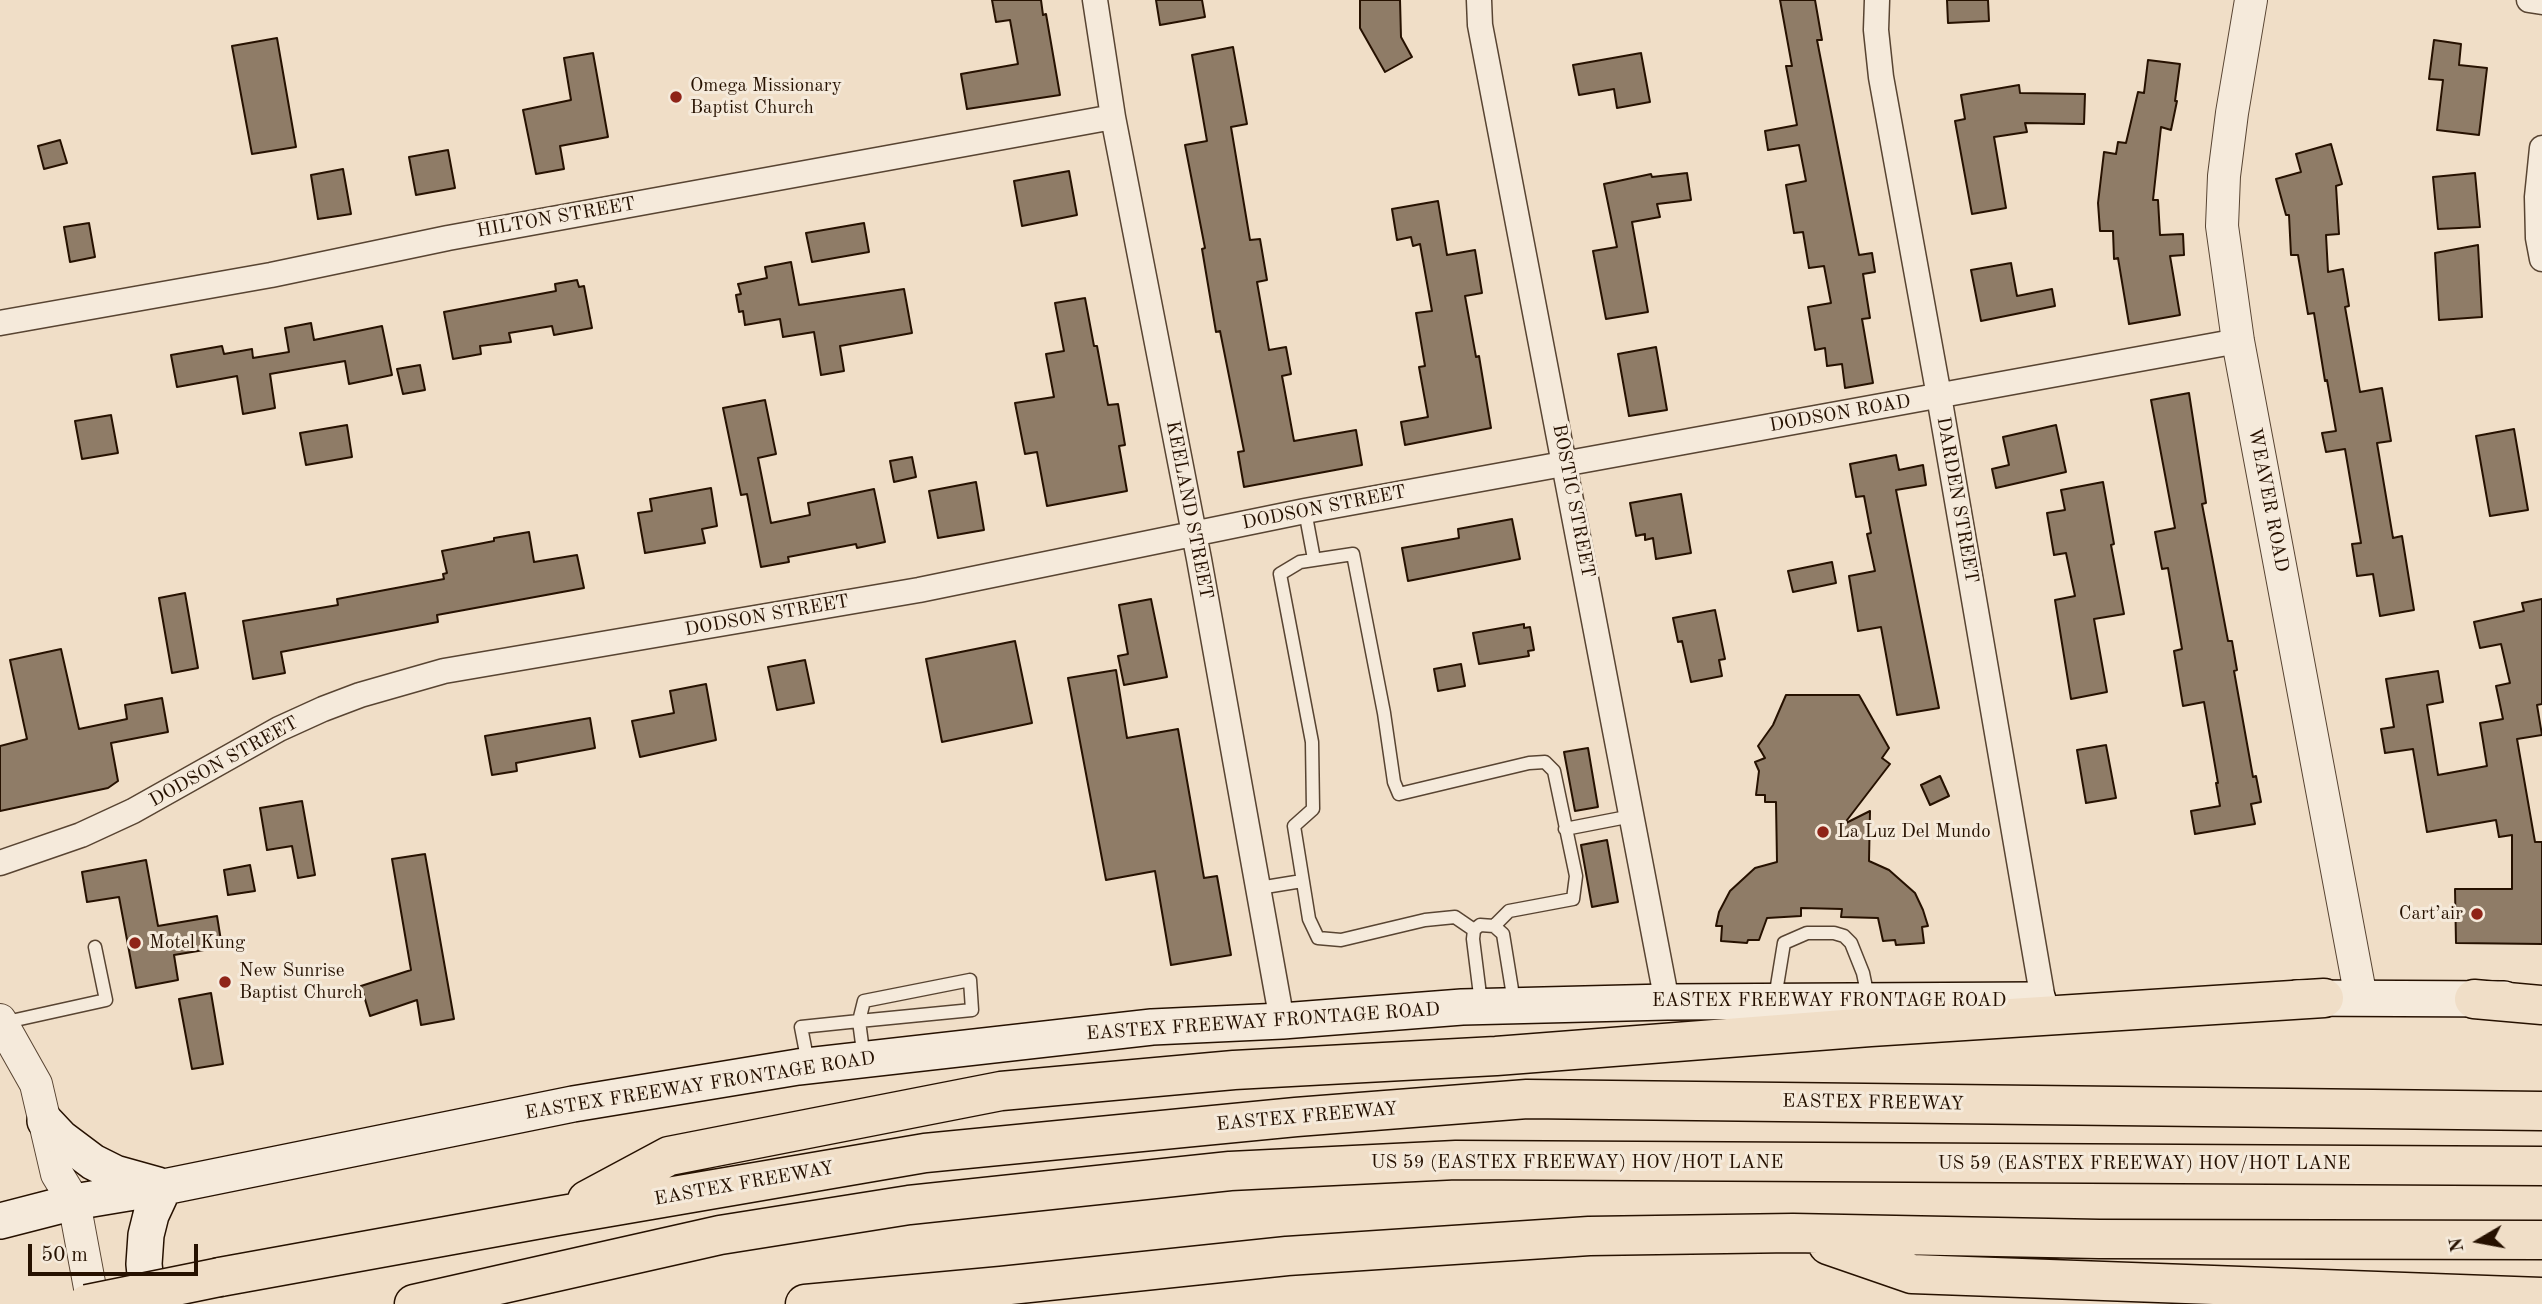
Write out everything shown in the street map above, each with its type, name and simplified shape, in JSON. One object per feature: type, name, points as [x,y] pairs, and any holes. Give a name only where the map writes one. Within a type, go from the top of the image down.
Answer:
[{"type":"highway","points":[[557,1216],[669,1157],[1001,1091],[1234,1070],[1496,1056],[1870,1027],[2343,998]]},
{"type":"highway","points":[[2474,999],[2542,1005]]},
{"type":"highway","name":"EASTEX FREEWAY","points":[[87,1304],[557,1216],[925,1153],[1296,1117],[1527,1099],[2542,1111]]},
{"type":"highway","name":"US 59 (EASTEX FREEWAY) HOV/HOT LANE","points":[[414,1304],[720,1235],[909,1205],[1230,1171],[1456,1160],[2542,1166]]},
{"type":"highway","points":[[1793,1233],[1912,1274],[2542,1297]]},
{"type":"highway","points":[[805,1304],[1287,1256],[1589,1236],[1793,1233],[2099,1239],[2542,1240]]},
{"type":"main road","name":"EASTEX FREEWAY FRONTAGE ROAD","points":[[0,1221],[74,1202],[164,1187],[572,1104],[808,1065],[1152,1027],[1498,1006],[1667,1002],[2542,999]]},
{"type":"main road","points":[[45,1121],[61,1138],[93,1162],[115,1173],[164,1187],[150,1215],[146,1235],[144,1264],[148,1304]]},
{"type":"street","name":"KEELAND STREET","points":[[1095,0],[1113,117],[1194,533],[1282,1021]]},
{"type":"street","name":"BOSTIC STREET","points":[[1479,0],[1480,24],[1667,1002]]},
{"type":"street","name":"DARDEN STREET","points":[[1877,0],[1876,30],[1881,77],[2043,1000]]},
{"type":"street","name":"WEAVER ROAD","points":[[2251,0],[2232,113],[2224,176],[2222,226],[2343,998]]},
{"type":"street","points":[[2529,0],[2542,2]]},
{"type":"street","name":"HILTON STREET","points":[[0,323],[271,275],[448,238],[1113,117]]},
{"type":"street","points":[[2542,148],[2537,197],[2538,238],[2542,259]]},
{"type":"street","name":"DODSON ROAD","points":[[1566,464],[2238,341]]},
{"type":"street","name":"DODSON STREET","points":[[0,862],[81,835],[133,811],[279,729],[323,709],[360,695],[444,671],[919,590],[1305,511],[1566,464]]},
{"type":"street","points":[[1,1022],[36,1084],[57,1174],[74,1202],[93,1304]]},
{"type":"lane","points":[[1305,511],[1314,559]]},
{"type":"lane","points":[[1474,930],[1455,917],[1425,920],[1341,940],[1318,938],[1309,919],[1294,826],[1313,809],[1312,742],[1280,574],[1300,562],[1353,554],[1384,713],[1394,782],[1399,794],[1529,763],[1545,762],[1554,771],[1576,876],[1573,899],[1509,911],[1494,926]]},
{"type":"lane","points":[[1566,828],[1632,816]]},
{"type":"lane","points":[[1259,888],[1302,881]]},
{"type":"lane","points":[[1480,925],[1494,926],[1503,934],[1498,1006],[1473,939],[1474,930],[1480,925]]},
{"type":"lane","points":[[1774,1001],[1784,943],[1807,933],[1834,933],[1844,936],[1851,943],[1863,973],[1869,1001]]},
{"type":"lane","points":[[1,1022],[106,1000],[95,947]]},
{"type":"lane","points":[[808,1065],[800,1027],[859,1021],[972,1010],[970,980],[864,1001],[859,1021],[864,1059]]},
{"type":"building","points":[[992,0],[1041,0],[1043,15],[1046,14],[1060,95],[967,109],[961,74],[1018,64],[1010,20],[996,22]]},
{"type":"building","points":[[1156,0],[1202,0],[1205,17],[1160,25]]},
{"type":"building","points":[[1360,0],[1400,0],[1401,37],[1412,57],[1385,72],[1360,28]]},
{"type":"building","points":[[1780,0],[1815,0],[1822,40],[1817,40],[1859,255],[1872,253],[1875,272],[1863,274],[1870,318],[1862,319],[1873,383],[1845,388],[1842,364],[1827,366],[1825,348],[1815,350],[1808,307],[1831,303],[1824,266],[1809,268],[1803,232],[1794,233],[1786,185],[1806,181],[1799,145],[1768,150],[1765,131],[1797,125],[1786,66],[1792,66]]},
{"type":"building","points":[[1947,0],[1988,0],[1989,21],[1948,23]]},
{"type":"building","points":[[277,38],[296,147],[252,154],[232,46]]},
{"type":"building","points":[[2434,40],[2461,44],[2459,65],[2487,68],[2479,135],[2437,130],[2443,80],[2429,79]]},
{"type":"building","points":[[1233,47],[1247,124],[1231,127],[1250,240],[1260,239],[1267,280],[1257,282],[1269,350],[1286,347],[1291,374],[1282,376],[1294,441],[1356,430],[1362,465],[1244,487],[1238,452],[1244,451],[1220,331],[1216,332],[1202,249],[1205,248],[1185,145],[1207,141],[1192,55]]},
{"type":"building","points":[[593,53],[608,137],[560,146],[564,169],[536,174],[523,110],[571,100],[564,58]]},
{"type":"building","points":[[1641,53],[1650,102],[1617,108],[1614,89],[1579,95],[1573,65]]},
{"type":"building","points":[[2148,60],[2180,64],[2171,130],[2161,127],[2153,200],[2158,200],[2160,235],[2183,234],[2184,255],[2170,256],[2180,315],[2129,324],[2118,258],[2114,259],[2113,231],[2100,231],[2098,203],[2104,152],[2116,154],[2118,142],[2126,143],[2138,92],[2144,93]]},
{"type":"building","points":[[2019,85],[2020,93],[2085,94],[2084,124],[2025,123],[2027,132],[1994,137],[2006,208],[1972,214],[1955,121],[1965,119],[1961,95]]},
{"type":"building","points":[[60,140],[67,163],[44,169],[38,146]]},
{"type":"building","points":[[2331,144],[2342,184],[2336,186],[2339,234],[2326,235],[2328,272],[2343,269],[2349,306],[2345,307],[2360,392],[2382,388],[2391,441],[2377,443],[2393,538],[2402,536],[2414,610],[2380,616],[2373,574],[2357,576],[2352,544],[2361,543],[2345,449],[2326,452],[2322,433],[2336,431],[2327,380],[2325,381],[2314,313],[2308,314],[2298,255],[2291,255],[2289,215],[2286,215],[2276,179],[2301,172],[2296,154]]},
{"type":"building","points":[[448,150],[455,188],[416,195],[409,157]]},
{"type":"building","points":[[343,169],[351,214],[318,219],[311,175]]},
{"type":"building","points":[[1069,171],[1077,215],[1022,226],[1014,181]]},
{"type":"building","points":[[1687,173],[1691,200],[1657,204],[1660,217],[1632,222],[1648,312],[1606,319],[1593,251],[1617,247],[1604,184],[1651,174],[1652,177]]},
{"type":"building","points":[[2475,173],[2480,227],[2438,229],[2433,177]]},
{"type":"building","points":[[1438,201],[1447,255],[1475,250],[1482,293],[1465,296],[1476,357],[1479,356],[1491,428],[1405,445],[1401,422],[1428,417],[1419,367],[1425,366],[1416,313],[1432,311],[1420,244],[1413,246],[1411,237],[1397,240],[1392,209]]},
{"type":"building","points":[[89,223],[95,257],[70,262],[64,227]]},
{"type":"building","points":[[864,223],[869,252],[812,262],[806,233]]},
{"type":"building","points":[[2478,245],[2482,317],[2439,320],[2435,253]]},
{"type":"building","points":[[791,262],[799,305],[904,289],[912,333],[840,346],[844,371],[821,375],[814,332],[783,337],[780,319],[745,325],[743,311],[739,312],[736,295],[741,294],[738,284],[767,278],[765,267]]},
{"type":"building","points":[[2011,263],[2017,296],[2052,289],[2055,306],[1981,321],[1971,270]]},
{"type":"building","points":[[577,280],[579,287],[584,286],[592,328],[554,335],[552,326],[509,333],[511,342],[480,346],[481,354],[453,359],[444,312],[556,291],[555,284]]},
{"type":"building","points":[[1085,298],[1108,405],[1118,404],[1125,445],[1119,446],[1127,491],[1047,506],[1037,452],[1025,454],[1015,403],[1054,397],[1046,354],[1064,351],[1055,303]]},
{"type":"building","points":[[311,323],[314,340],[382,326],[392,375],[349,384],[345,361],[270,374],[275,408],[243,414],[237,376],[177,387],[171,355],[222,346],[224,354],[252,349],[253,358],[289,352],[285,328]]},
{"type":"building","points":[[1656,347],[1667,410],[1629,416],[1618,354]]},
{"type":"building","points":[[420,365],[425,390],[403,394],[397,369]]},
{"type":"building","points":[[2189,393],[2206,503],[2202,504],[2228,641],[2232,641],[2237,670],[2234,671],[2253,777],[2256,776],[2261,802],[2251,804],[2255,824],[2195,834],[2191,811],[2220,806],[2218,783],[2204,702],[2183,706],[2174,651],[2182,649],[2168,568],[2162,569],[2155,532],[2175,528],[2151,400]]},
{"type":"building","points":[[765,400],[776,454],[758,458],[771,523],[810,515],[808,503],[874,489],[885,542],[857,548],[856,544],[788,557],[789,562],[761,567],[747,494],[741,495],[723,408]]},
{"type":"building","points":[[111,415],[118,453],[82,459],[75,421]]},
{"type":"building","points":[[347,425],[352,457],[306,465],[300,433]]},
{"type":"building","points":[[2056,425],[2066,472],[1996,488],[1992,469],[2009,465],[2003,437]]},
{"type":"building","points":[[2514,429],[2528,510],[2490,516],[2476,436]]},
{"type":"building","points":[[1896,455],[1899,470],[1923,465],[1926,485],[1896,490],[1939,708],[1897,715],[1881,627],[1858,631],[1849,576],[1875,571],[1867,534],[1871,533],[1864,496],[1856,497],[1850,464]]},
{"type":"building","points":[[912,457],[916,477],[894,482],[890,461]]},
{"type":"building","points":[[976,482],[984,530],[938,538],[929,491]]},
{"type":"building","points":[[2103,482],[2124,614],[2094,619],[2107,692],[2071,699],[2055,600],[2075,596],[2066,553],[2054,555],[2047,513],[2065,510],[2061,490]]},
{"type":"building","points":[[711,488],[717,526],[702,529],[705,543],[645,553],[638,513],[652,511],[650,499]]},
{"type":"building","points":[[1681,494],[1691,553],[1656,559],[1653,538],[1645,540],[1645,534],[1636,536],[1630,503]]},
{"type":"building","points":[[1512,519],[1520,559],[1408,581],[1402,548],[1459,538],[1458,529]]},
{"type":"building","points":[[529,532],[534,562],[577,555],[584,588],[437,615],[438,622],[281,652],[285,673],[253,679],[243,621],[338,605],[337,599],[444,579],[443,574],[447,573],[442,551]]},
{"type":"building","points":[[1832,562],[1836,583],[1793,592],[1788,571]]},
{"type":"building","points":[[185,593],[198,668],[172,673],[159,598]]},
{"type":"building","points":[[1151,599],[1167,677],[1124,685],[1118,656],[1128,654],[1119,605]]},
{"type":"building","points":[[2542,599],[2542,704],[2537,705],[2542,735],[2517,739],[2535,842],[2542,842],[2542,944],[2456,943],[2455,889],[2512,889],[2512,835],[2499,837],[2496,820],[2427,832],[2413,749],[2385,753],[2381,729],[2394,727],[2386,679],[2438,671],[2443,702],[2427,705],[2438,775],[2487,766],[2480,723],[2503,719],[2496,686],[2510,683],[2501,644],[2480,648],[2474,622],[2524,611],[2522,603]]},
{"type":"building","points":[[1715,610],[1725,659],[1719,660],[1722,676],[1691,682],[1682,641],[1678,642],[1673,618]]},
{"type":"building","points":[[1524,624],[1524,628],[1530,627],[1534,650],[1528,651],[1529,656],[1479,664],[1473,633]]},
{"type":"building","points":[[1015,641],[1032,723],[942,742],[926,659]]},
{"type":"building","points":[[61,649],[79,729],[127,719],[125,705],[162,698],[168,732],[111,743],[118,781],[108,788],[0,811],[0,746],[27,739],[10,660]]},
{"type":"building","points":[[805,660],[814,703],[777,710],[768,667]]},
{"type":"building","points":[[1461,664],[1465,686],[1438,691],[1434,669]]},
{"type":"building","points":[[1116,670],[1127,738],[1178,729],[1204,878],[1217,876],[1231,955],[1171,965],[1155,871],[1106,880],[1068,678]]},
{"type":"building","points":[[706,684],[716,740],[640,757],[632,721],[674,713],[670,691]]},
{"type":"building","name":"La Luz Del Mundo","points":[[1786,695],[1859,695],[1889,748],[1882,758],[1890,764],[1844,824],[1870,811],[1869,861],[1889,870],[1915,893],[1928,926],[1922,927],[1924,943],[1896,945],[1895,940],[1883,941],[1878,918],[1841,917],[1842,909],[1801,908],[1801,916],[1767,918],[1759,940],[1748,940],[1747,943],[1721,941],[1722,926],[1716,926],[1719,912],[1730,891],[1755,868],[1777,862],[1776,802],[1765,802],[1765,795],[1756,795],[1759,771],[1755,762],[1765,758],[1758,746],[1773,725]]},
{"type":"building","points":[[590,718],[595,748],[516,763],[517,771],[492,775],[485,736]]},
{"type":"building","points":[[2106,745],[2116,798],[2086,803],[2077,750]]},
{"type":"building","points":[[1588,748],[1598,807],[1575,811],[1564,752]]},
{"type":"building","points":[[1940,776],[1949,796],[1930,805],[1921,785]]},
{"type":"building","points":[[302,801],[315,875],[298,878],[292,846],[267,850],[260,808]]},
{"type":"building","points":[[1607,840],[1618,902],[1592,907],[1581,845]]},
{"type":"building","points":[[425,854],[454,1019],[421,1025],[417,1000],[370,1016],[361,986],[411,970],[392,859]]},
{"type":"building","points":[[146,860],[158,926],[217,916],[222,947],[174,955],[178,980],[136,988],[119,897],[87,902],[82,872]]},
{"type":"building","points":[[250,865],[255,891],[228,895],[224,870]]},
{"type":"building","points":[[211,993],[223,1064],[192,1069],[179,999]]},
{"type":"place","name":"Omega Missionary Baptist Church","points":[[676,97]]},
{"type":"place","name":"La Luz Del Mundo","points":[[1823,832]]},
{"type":"place","name":"Cart’air","points":[[2477,914]]},
{"type":"place","name":"Motel Kung","points":[[135,943]]},
{"type":"place","name":"New Sunrise Baptist Church","points":[[225,982]]}]
